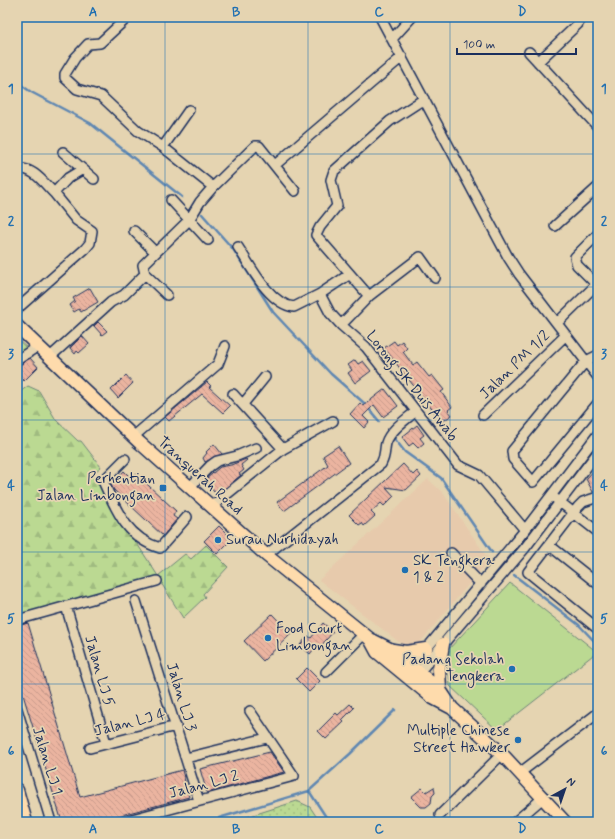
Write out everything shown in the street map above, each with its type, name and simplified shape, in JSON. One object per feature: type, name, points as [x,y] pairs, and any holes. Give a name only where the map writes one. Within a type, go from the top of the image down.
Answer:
[{"type":"main road","name":"Tranquerah Road","points":[[17,326],[133,437],[189,488],[266,555],[367,637],[392,650],[433,698],[452,708]]},
{"type":"main road","name":"Tranquerah Road","points":[[367,637],[377,652],[440,690],[452,708],[521,772],[565,822]]},
{"type":"main road","points":[[440,690],[439,669],[443,644]]},
{"type":"main road","points":[[392,650],[406,652],[426,649]]},
{"type":"main road","points":[[17,790],[26,822]]},
{"type":"street","points":[[128,17],[100,43],[88,44],[75,58],[65,74],[65,78],[77,89],[101,96],[138,131],[163,147],[213,187]]},
{"type":"street","points":[[380,17],[508,257],[519,274],[598,377]]},
{"type":"street","points":[[392,38],[412,17]]},
{"type":"street","points":[[538,62],[578,24]]},
{"type":"street","points":[[529,52],[598,127]]},
{"type":"street","points":[[276,165],[402,57]]},
{"type":"street","points":[[369,296],[316,235],[320,227],[337,206],[331,180],[332,174],[390,121],[424,99]]},
{"type":"street","points":[[163,147],[189,110]]},
{"type":"street","points":[[167,295],[145,274],[143,265],[154,252],[189,220],[200,202],[213,187],[255,146],[259,146],[276,165],[294,191]]},
{"type":"street","points":[[63,152],[94,179]]},
{"type":"street","points":[[17,169],[23,168],[30,171],[54,193],[76,220],[90,229],[93,236],[85,249],[17,309]]},
{"type":"street","points":[[54,193],[68,178],[83,169]]},
{"type":"street","points":[[555,226],[598,187]]},
{"type":"street","points":[[171,200],[208,240]]},
{"type":"street","points":[[134,232],[154,252]]},
{"type":"street","points":[[557,323],[597,284],[577,265],[575,257],[598,234]]},
{"type":"street","points":[[238,247],[269,294],[289,306],[294,307],[320,294],[350,274]]},
{"type":"street","points":[[341,325],[369,296],[420,257],[435,278]]},
{"type":"street","points":[[50,357],[111,302],[124,295],[145,274]]},
{"type":"street","name":"Lorong SK Duis Awab","points":[[320,294],[330,313],[366,347],[458,465],[479,475],[525,530]]},
{"type":"street","name":"Jalan PM 1/2","points":[[483,415],[566,335]]},
{"type":"street","points":[[17,360],[38,346]]},
{"type":"street","points":[[133,437],[218,364],[225,346]]},
{"type":"street","points":[[598,355],[586,361],[512,451],[514,458],[533,482],[598,403]]},
{"type":"street","points":[[243,404],[265,377]]},
{"type":"street","points":[[233,394],[283,449]]},
{"type":"street","points":[[266,555],[381,464],[385,456],[386,443],[390,435],[416,411]]},
{"type":"street","points":[[211,507],[283,449],[333,421]]},
{"type":"street","points":[[412,674],[426,649],[525,530],[598,434]]},
{"type":"street","points":[[189,488],[210,466],[217,461],[237,456],[256,448]]},
{"type":"street","points":[[412,674],[443,644],[520,554],[598,452]]},
{"type":"street","points":[[124,459],[103,481],[121,520],[146,544],[160,548],[187,517]]},
{"type":"street","points":[[552,496],[598,532]]},
{"type":"street","points":[[598,497],[583,502],[528,572],[598,629]]},
{"type":"street","points":[[549,545],[598,584]]},
{"type":"street","points":[[451,553],[481,584]]},
{"type":"street","points":[[17,620],[157,581]]},
{"type":"street","name":"Jalan LJ 3","points":[[136,601],[199,801]]},
{"type":"street","name":"Jalan LJ 5","points":[[66,606],[106,743]]},
{"type":"street","points":[[326,672],[367,637]]},
{"type":"street","name":"Jalan LJ 1","points":[[17,709],[51,822]]},
{"type":"street","points":[[186,758],[267,738],[250,711]]},
{"type":"street","points":[[521,772],[598,713]]},
{"type":"street","name":"Jalan LJ 4","points":[[90,748],[176,726]]},
{"type":"street","name":"Jalan LJ 2","points":[[121,822],[294,776],[267,738]]},
{"type":"street","points":[[440,815],[502,754]]},
{"type":"street","points":[[515,822],[544,797]]},
{"type":"shaded area","name":"SK Tengkera 1 & 2","points":[[428,479],[443,493],[489,560],[418,645],[404,646],[319,580]]},
{"type":"green space","points":[[17,339],[29,350],[17,359]]},
{"type":"green space","points":[[28,386],[39,391],[56,420],[78,441],[81,441],[101,467],[92,474],[158,576],[185,554],[191,559],[206,545],[228,567],[203,594],[205,597],[183,618],[158,578],[17,615],[17,394]]},
{"type":"green space","name":"Padang Sekolah Tengkera","points":[[510,583],[597,652],[497,730],[450,686],[447,651]]},
{"type":"green space","points":[[297,801],[310,807],[320,822],[231,822]]},
{"type":"building","points":[[90,288],[98,302],[81,312],[79,309],[74,312],[70,305],[75,301],[73,298]]},
{"type":"building","points":[[98,322],[107,331],[102,335],[94,326]]},
{"type":"building","points":[[82,336],[89,344],[79,353],[77,351],[75,354],[70,348]]},
{"type":"building","points":[[394,341],[397,345],[402,341],[407,348],[403,352],[413,365],[417,362],[429,377],[432,375],[444,390],[441,392],[452,407],[448,410],[452,415],[442,422],[384,348]]},
{"type":"building","points":[[30,358],[38,367],[24,381],[17,374],[17,367]]},
{"type":"building","points":[[355,360],[358,364],[363,361],[371,371],[355,383],[348,373],[352,370],[348,365]]},
{"type":"building","points":[[126,375],[133,383],[118,398],[111,390]]},
{"type":"building","points":[[207,382],[211,386],[209,387],[230,406],[223,413],[202,394],[169,421],[165,417]]},
{"type":"building","points":[[385,389],[398,406],[383,417],[374,405],[363,416],[369,422],[364,428],[350,414],[360,403],[363,406]]},
{"type":"building","points":[[417,425],[424,435],[420,438],[424,443],[418,448],[413,443],[409,446],[402,437]]},
{"type":"building","points":[[214,444],[222,454],[205,462],[203,458],[207,453],[206,452]]},
{"type":"building","points":[[338,446],[349,463],[284,511],[277,502],[328,465],[323,456]]},
{"type":"building","points":[[246,459],[247,460],[241,465],[244,470],[239,474],[241,475],[222,491],[219,488],[214,492],[205,480],[220,467],[231,465]]},
{"type":"building","points":[[403,464],[413,475],[417,471],[421,476],[406,490],[386,487],[394,496],[384,506],[381,503],[371,512],[375,516],[364,526],[362,523],[359,525],[349,515]]},
{"type":"building","points":[[598,466],[598,491],[593,492],[586,479]]},
{"type":"building","points":[[124,471],[130,477],[136,474],[176,511],[173,516],[177,519],[163,536],[114,490],[111,485]]},
{"type":"building","name":"Surau Nurhidayah","points":[[219,526],[232,539],[217,554],[204,541]]},
{"type":"building","name":"Food Court Limbongan","points":[[272,614],[291,634],[263,661],[244,641]]},
{"type":"building","points":[[28,623],[80,797],[182,770],[189,797],[95,822],[62,822],[17,675],[17,626]]},
{"type":"building","points":[[323,623],[333,632],[320,647],[317,645],[310,654],[300,645],[308,636],[311,638]]},
{"type":"building","points":[[307,668],[320,681],[309,692],[296,679]]},
{"type":"building","points":[[350,704],[354,708],[342,720],[344,722],[326,739],[318,731],[336,713],[338,715]]},
{"type":"building","points":[[270,752],[284,772],[207,793],[200,769]]},
{"type":"building","points":[[434,787],[435,793],[432,796],[431,803],[426,807],[421,807],[411,797],[422,788],[426,792]]},
{"type":"waterway","points":[[17,82],[31,92],[90,123],[182,197]]},
{"type":"waterway","points":[[202,214],[233,249],[273,312],[331,374],[364,403],[379,421]]},
{"type":"waterway","points":[[394,438],[405,452],[441,478],[492,552]]},
{"type":"waterway","points":[[514,575],[579,625],[598,645]]},
{"type":"waterway","points":[[219,818],[309,791],[395,710]]},
{"type":"waterway","points":[[309,791],[331,822]]},
{"type":"place","name":"Perhentian Jalan Limbongan","points":[[163,488]]},
{"type":"place","name":"Surau Nurhidayah","points":[[218,540]]},
{"type":"place","name":"SK Tengkera 1 & 2","points":[[405,570]]},
{"type":"place","name":"Food Court Limbongan","points":[[268,638]]},
{"type":"place","name":"Padang Sekolah Tengkera","points":[[512,669]]},
{"type":"place","name":"Multiple Chinese Street Hawker","points":[[518,740]]}]
